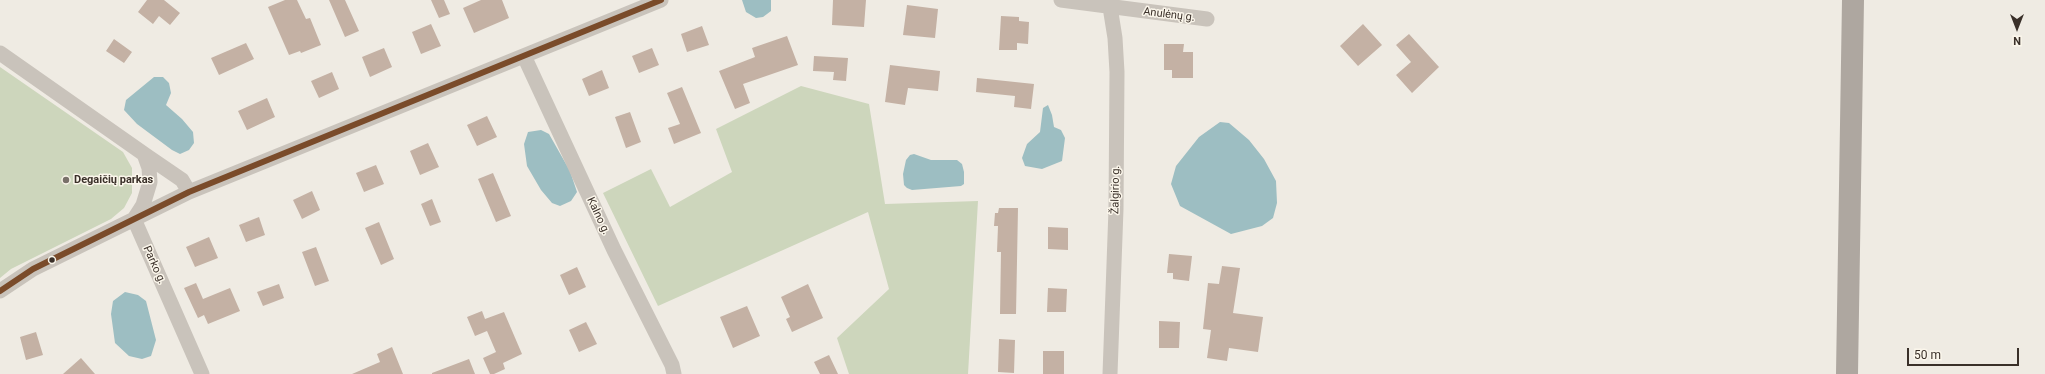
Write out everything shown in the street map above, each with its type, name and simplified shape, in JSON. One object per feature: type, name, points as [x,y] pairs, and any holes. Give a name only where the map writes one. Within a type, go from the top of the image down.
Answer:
[{"type":"main road","points":[[1847,374],[1852,0]]},
{"type":"street","points":[[0,291],[33,269],[188,192],[661,0]]},
{"type":"street","name":"Anulėnų g.","points":[[1060,0],[1207,19]]},
{"type":"street","name":"Žalgirio g.","points":[[1110,7],[1115,38],[1117,72],[1116,209],[1110,374]]},
{"type":"street","points":[[0,53],[182,180],[188,192]]},
{"type":"street","name":"Kalno g.","points":[[524,56],[614,250],[672,365],[674,374]]},
{"type":"street","points":[[134,219],[143,205],[149,187],[149,168],[144,154]]},
{"type":"street","name":"Parko g.","points":[[134,219],[202,374]]},
{"type":"green space","name":"Degaičių parkas","points":[[0,67],[123,152],[132,168],[132,193],[124,208],[111,219],[11,269],[0,278]]},
{"type":"green space","points":[[801,86],[869,104],[885,204],[978,201],[968,374],[849,374],[837,338],[889,289],[868,212],[658,306],[603,193],[651,169],[670,207],[732,172],[716,129]]},
{"type":"water","points":[[742,0],[771,0],[771,11],[763,17],[756,18],[746,12]]},
{"type":"water","points":[[154,77],[163,77],[169,83],[171,93],[166,105],[182,119],[193,132],[194,143],[189,150],[180,154],[172,150],[137,124],[124,110],[126,100]]},
{"type":"water","points":[[1048,105],[1052,115],[1054,127],[1061,130],[1065,138],[1062,161],[1042,169],[1025,166],[1022,158],[1027,144],[1040,132],[1043,108]]},
{"type":"water","points":[[1220,122],[1229,123],[1249,140],[1264,159],[1276,181],[1277,203],[1273,218],[1262,226],[1231,234],[1180,206],[1171,184],[1176,166],[1199,137]]},
{"type":"water","points":[[541,130],[549,134],[570,171],[577,192],[571,201],[560,206],[552,203],[541,190],[527,166],[524,144],[528,132]]},
{"type":"water","points":[[914,154],[931,160],[957,160],[962,164],[964,184],[961,186],[912,190],[907,188],[904,185],[903,174],[906,160],[910,155]]},
{"type":"water","points":[[125,292],[138,295],[146,301],[156,340],[151,356],[142,359],[129,356],[115,343],[111,314],[113,301]]},
{"type":"building","points":[[147,0],[164,0],[180,13],[170,25],[159,16],[153,24],[138,12]]},
{"type":"building","points":[[285,0],[297,0],[306,19],[310,18],[321,45],[301,53],[300,51],[289,55],[268,7]]},
{"type":"building","points":[[329,0],[345,0],[359,31],[345,37]]},
{"type":"building","points":[[431,0],[444,0],[450,14],[439,18]]},
{"type":"building","points":[[481,0],[502,0],[509,18],[474,33],[463,8]]},
{"type":"building","points":[[833,0],[866,0],[864,27],[832,25]]},
{"type":"building","points":[[907,5],[938,9],[935,38],[903,35]]},
{"type":"building","points":[[1001,16],[1019,17],[1019,21],[1029,22],[1028,44],[1017,43],[1017,50],[999,50]]},
{"type":"building","points":[[431,24],[441,46],[421,54],[412,32]]},
{"type":"building","points":[[1363,24],[1382,45],[1358,66],[1340,46]]},
{"type":"building","points":[[702,26],[709,45],[687,52],[681,34]]},
{"type":"building","points":[[1409,34],[1439,67],[1412,93],[1396,75],[1411,62],[1396,45]]},
{"type":"building","points":[[787,36],[798,65],[743,84],[750,103],[735,109],[719,71],[755,57],[752,48]]},
{"type":"building","points":[[114,39],[132,52],[124,63],[106,51]]},
{"type":"building","points":[[246,43],[254,59],[219,75],[211,58]]},
{"type":"building","points":[[1164,44],[1184,44],[1183,52],[1193,52],[1193,78],[1172,78],[1172,70],[1164,70]]},
{"type":"building","points":[[384,48],[392,67],[370,77],[362,57]]},
{"type":"building","points":[[652,48],[659,65],[639,73],[632,56]]},
{"type":"building","points":[[814,56],[848,58],[846,81],[833,80],[834,72],[813,71]]},
{"type":"building","points":[[890,65],[940,71],[938,91],[908,88],[905,105],[885,102]]},
{"type":"building","points":[[602,70],[609,88],[589,96],[582,79]]},
{"type":"building","points":[[332,72],[339,89],[319,98],[311,81]]},
{"type":"building","points":[[977,78],[1034,84],[1031,109],[1014,107],[1015,96],[976,92]]},
{"type":"building","points":[[682,87],[701,133],[674,144],[668,128],[680,124],[667,93]]},
{"type":"building","points":[[267,98],[275,117],[247,130],[238,111]]},
{"type":"building","points":[[630,112],[641,142],[626,148],[615,117]]},
{"type":"building","points":[[487,116],[497,137],[477,146],[467,125]]},
{"type":"building","points":[[428,143],[439,167],[420,175],[410,151]]},
{"type":"building","points":[[376,165],[384,184],[364,192],[356,173]]},
{"type":"building","points":[[493,173],[511,216],[496,222],[478,179]]},
{"type":"building","points":[[312,191],[320,210],[302,219],[293,200]]},
{"type":"building","points":[[432,199],[441,222],[430,226],[421,204]]},
{"type":"building","points":[[999,208],[1018,208],[1016,314],[1000,314],[1001,252],[997,252],[998,226],[994,226],[995,213],[998,213]]},
{"type":"building","points":[[259,217],[265,235],[246,242],[239,225]]},
{"type":"building","points":[[379,222],[394,259],[381,265],[365,228]]},
{"type":"building","points":[[1048,227],[1068,228],[1068,250],[1048,249]]},
{"type":"building","points":[[209,237],[218,258],[195,267],[186,247]]},
{"type":"building","points":[[316,247],[329,281],[315,286],[302,252]]},
{"type":"building","points":[[1169,254],[1192,256],[1189,281],[1173,279],[1173,273],[1167,273]]},
{"type":"building","points":[[1222,266],[1240,268],[1233,313],[1263,317],[1258,352],[1229,348],[1227,361],[1207,358],[1211,330],[1203,329],[1208,283],[1219,284]]},
{"type":"building","points":[[577,267],[586,287],[569,295],[560,275]]},
{"type":"building","points":[[196,283],[203,299],[230,288],[240,311],[208,324],[204,315],[198,318],[184,288]]},
{"type":"building","points":[[279,284],[284,298],[263,306],[257,292]]},
{"type":"building","points":[[808,284],[823,318],[792,332],[786,319],[790,317],[781,297]]},
{"type":"building","points":[[1048,288],[1067,289],[1066,312],[1047,312]]},
{"type":"building","points":[[747,306],[760,336],[733,348],[720,317]]},
{"type":"building","points":[[482,311],[485,319],[504,312],[522,354],[503,363],[505,369],[494,374],[490,374],[483,358],[496,352],[487,331],[475,336],[467,317]]},
{"type":"building","points":[[1159,321],[1180,322],[1179,348],[1159,348]]},
{"type":"building","points":[[586,322],[597,344],[579,352],[569,330]]},
{"type":"building","points":[[36,332],[43,355],[26,360],[20,337]]},
{"type":"building","points":[[999,339],[1015,340],[1014,373],[998,372]]},
{"type":"building","points":[[392,347],[403,374],[352,374],[380,362],[377,354]]},
{"type":"building","points":[[1043,351],[1064,351],[1064,374],[1043,374]]},
{"type":"building","points":[[829,355],[838,374],[820,374],[814,362]]},
{"type":"building","points":[[81,358],[95,374],[63,374]]},
{"type":"building","points":[[469,359],[475,374],[432,374],[432,373]]},
{"type":"transit line","points":[[0,291],[33,269],[189,192],[661,0]]},
{"type":"place","name":"Degaičių parkas","points":[[66,180]]}]
